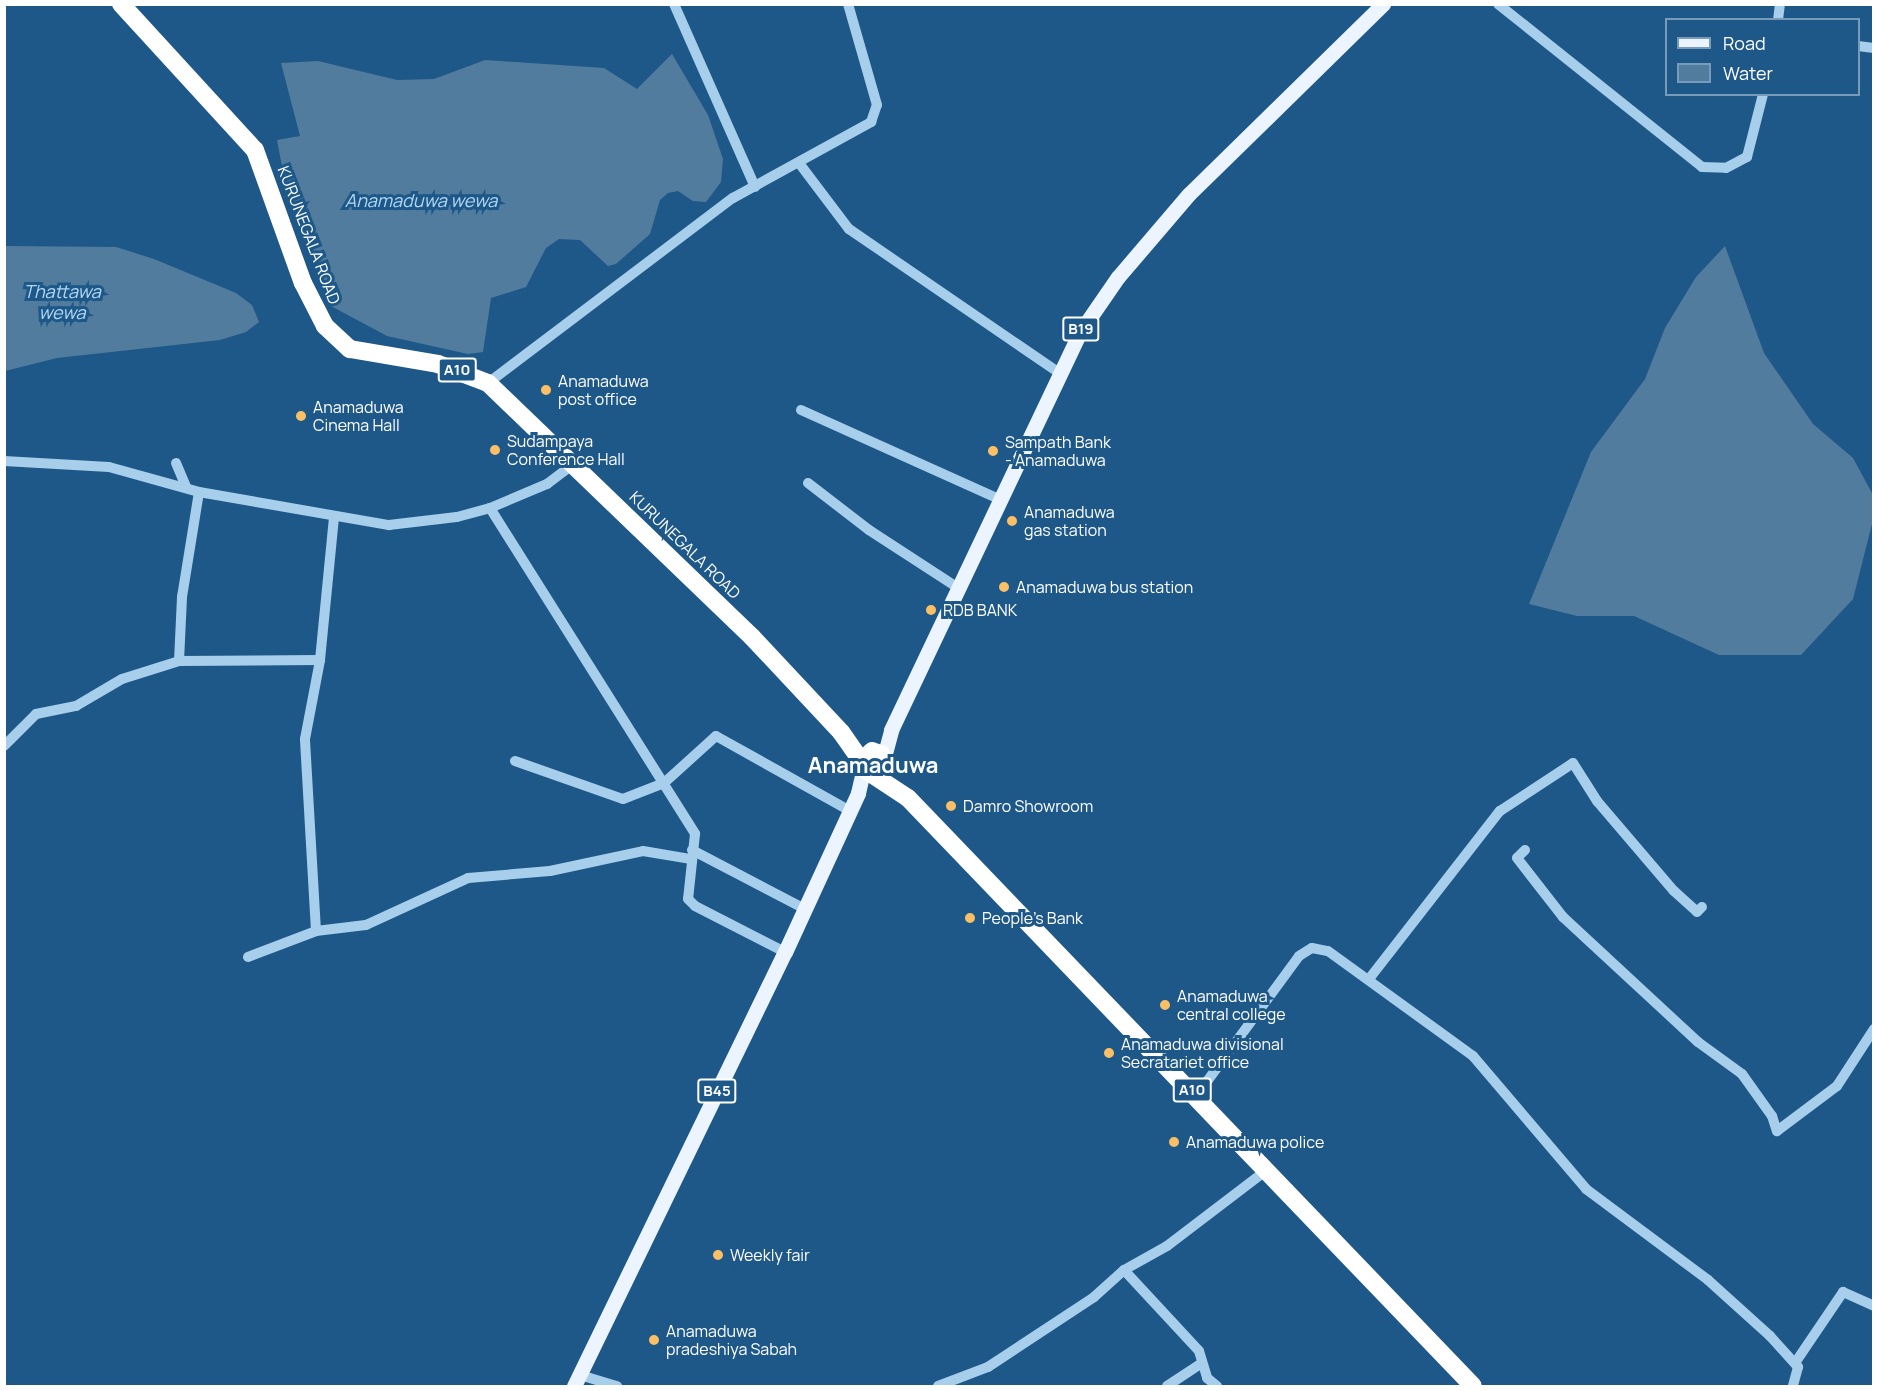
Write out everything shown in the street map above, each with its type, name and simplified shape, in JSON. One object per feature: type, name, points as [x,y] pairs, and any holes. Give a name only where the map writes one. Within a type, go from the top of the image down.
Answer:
[{"type":"highway","name":"KURUNEGALA ROAD","points":[[121,4],[255,150],[303,283],[325,326],[350,349],[438,364],[488,383],[752,636],[841,732],[874,762]]},
{"type":"highway","name":"A10","points":[[874,762],[1197,1095],[1473,1386]]},
{"type":"main road","name":"B19","points":[[874,762],[960,589],[1058,372],[1118,277],[1189,194],[1383,4]]},
{"type":"main road","name":"B45","points":[[577,1381],[785,952],[803,908],[874,762]]},
{"type":"street","points":[[675,4],[755,187]]},
{"type":"street","points":[[488,383],[733,198],[866,128],[875,117],[877,105],[848,4]]},
{"type":"street","points":[[1498,4],[1702,166],[1726,168],[1747,157],[1762,96]]},
{"type":"street","points":[[800,163],[849,230],[1058,372]]},
{"type":"street","points":[[801,411],[999,499]]},
{"type":"street","points":[[4,461],[109,467],[199,492],[389,525],[457,517],[490,508],[547,484],[574,464]]},
{"type":"street","points":[[176,463],[186,487]]},
{"type":"street","points":[[808,483],[869,530],[960,589]]},
{"type":"street","points":[[179,661],[182,597],[199,492]]},
{"type":"street","points":[[490,508],[695,834],[687,886],[688,898],[695,906],[785,952]]},
{"type":"street","points":[[316,931],[305,739],[320,660],[334,517]]},
{"type":"street","points":[[4,746],[36,714],[76,706],[122,679],[179,661],[320,660]]},
{"type":"street","points":[[516,761],[623,799],[664,783],[716,736],[850,810]]},
{"type":"street","points":[[1369,979],[1500,811],[1573,763],[1597,801],[1674,891],[1697,912],[1702,907]]},
{"type":"street","points":[[1525,850],[1517,858],[1563,917],[1698,1042],[1742,1074],[1772,1116],[1777,1131],[1837,1086],[1874,1029]]},
{"type":"street","points":[[248,957],[316,931],[366,925],[468,878],[550,870],[643,851],[692,854],[803,908]]},
{"type":"street","points":[[1197,1095],[1299,956],[1311,948],[1328,951],[1473,1056],[1580,1183],[1708,1280],[1795,1363],[1797,1378],[1793,1386]]},
{"type":"street","points":[[938,1386],[988,1366],[1094,1297],[1124,1270],[1167,1246],[1268,1169]]},
{"type":"street","points":[[1124,1270],[1183,1330],[1199,1351],[1207,1378],[1217,1386]]},
{"type":"street","points":[[1795,1363],[1843,1292],[1874,1306]]},
{"type":"street","points":[[1167,1386],[1202,1363]]},
{"type":"street","points":[[577,1381],[616,1386]]},
{"type":"water","name":"Anamaduwa wewa","points":[[672,54],[708,115],[723,159],[721,182],[706,202],[693,201],[678,191],[668,193],[660,200],[650,234],[616,264],[608,266],[580,240],[559,239],[546,248],[526,287],[491,298],[483,352],[468,354],[387,336],[331,306],[284,177],[277,140],[300,136],[281,63],[318,61],[397,80],[434,79],[485,60],[604,68],[637,89]]},
{"type":"water","name":"Thattawa wewa","points":[[5,246],[116,247],[154,259],[236,293],[252,305],[259,322],[246,332],[220,340],[57,358],[5,371]]},
{"type":"water","points":[[1725,246],[1764,353],[1813,424],[1853,458],[1873,495],[1873,520],[1853,599],[1801,655],[1719,655],[1634,616],[1577,616],[1529,604],[1591,452],[1645,379],[1665,328],[1696,277]]},
{"type":"place","name":"Anamaduwa post office","points":[[546,390]]},
{"type":"place","name":"Anamaduwa Cinema Hall","points":[[301,416]]},
{"type":"place","name":"Sudampaya Conference Hall","points":[[495,450]]},
{"type":"place","name":"Sampath Bank - Anamaduwa","points":[[993,451]]},
{"type":"place","name":"Anamaduwa gas station","points":[[1012,521]]},
{"type":"place","name":"Anamaduwa bus station","points":[[1004,587]]},
{"type":"place","name":"RDB BANK","points":[[931,610]]},
{"type":"place","name":"Damro Showroom","points":[[951,806]]},
{"type":"place","name":"People's Bank","points":[[970,918]]},
{"type":"place","name":"Anamaduwa central college","points":[[1165,1005]]},
{"type":"place","name":"Anamaduwa divisional Secratariet office","points":[[1109,1053]]},
{"type":"place","name":"Anamaduwa police","points":[[1174,1142]]},
{"type":"place","name":"Weekly fair","points":[[718,1255]]},
{"type":"place","name":"Anamaduwa pradeshiya Sabah","points":[[654,1340]]},
{"type":"district","name":"Anamaduwa","points":[[873,766]]}]
